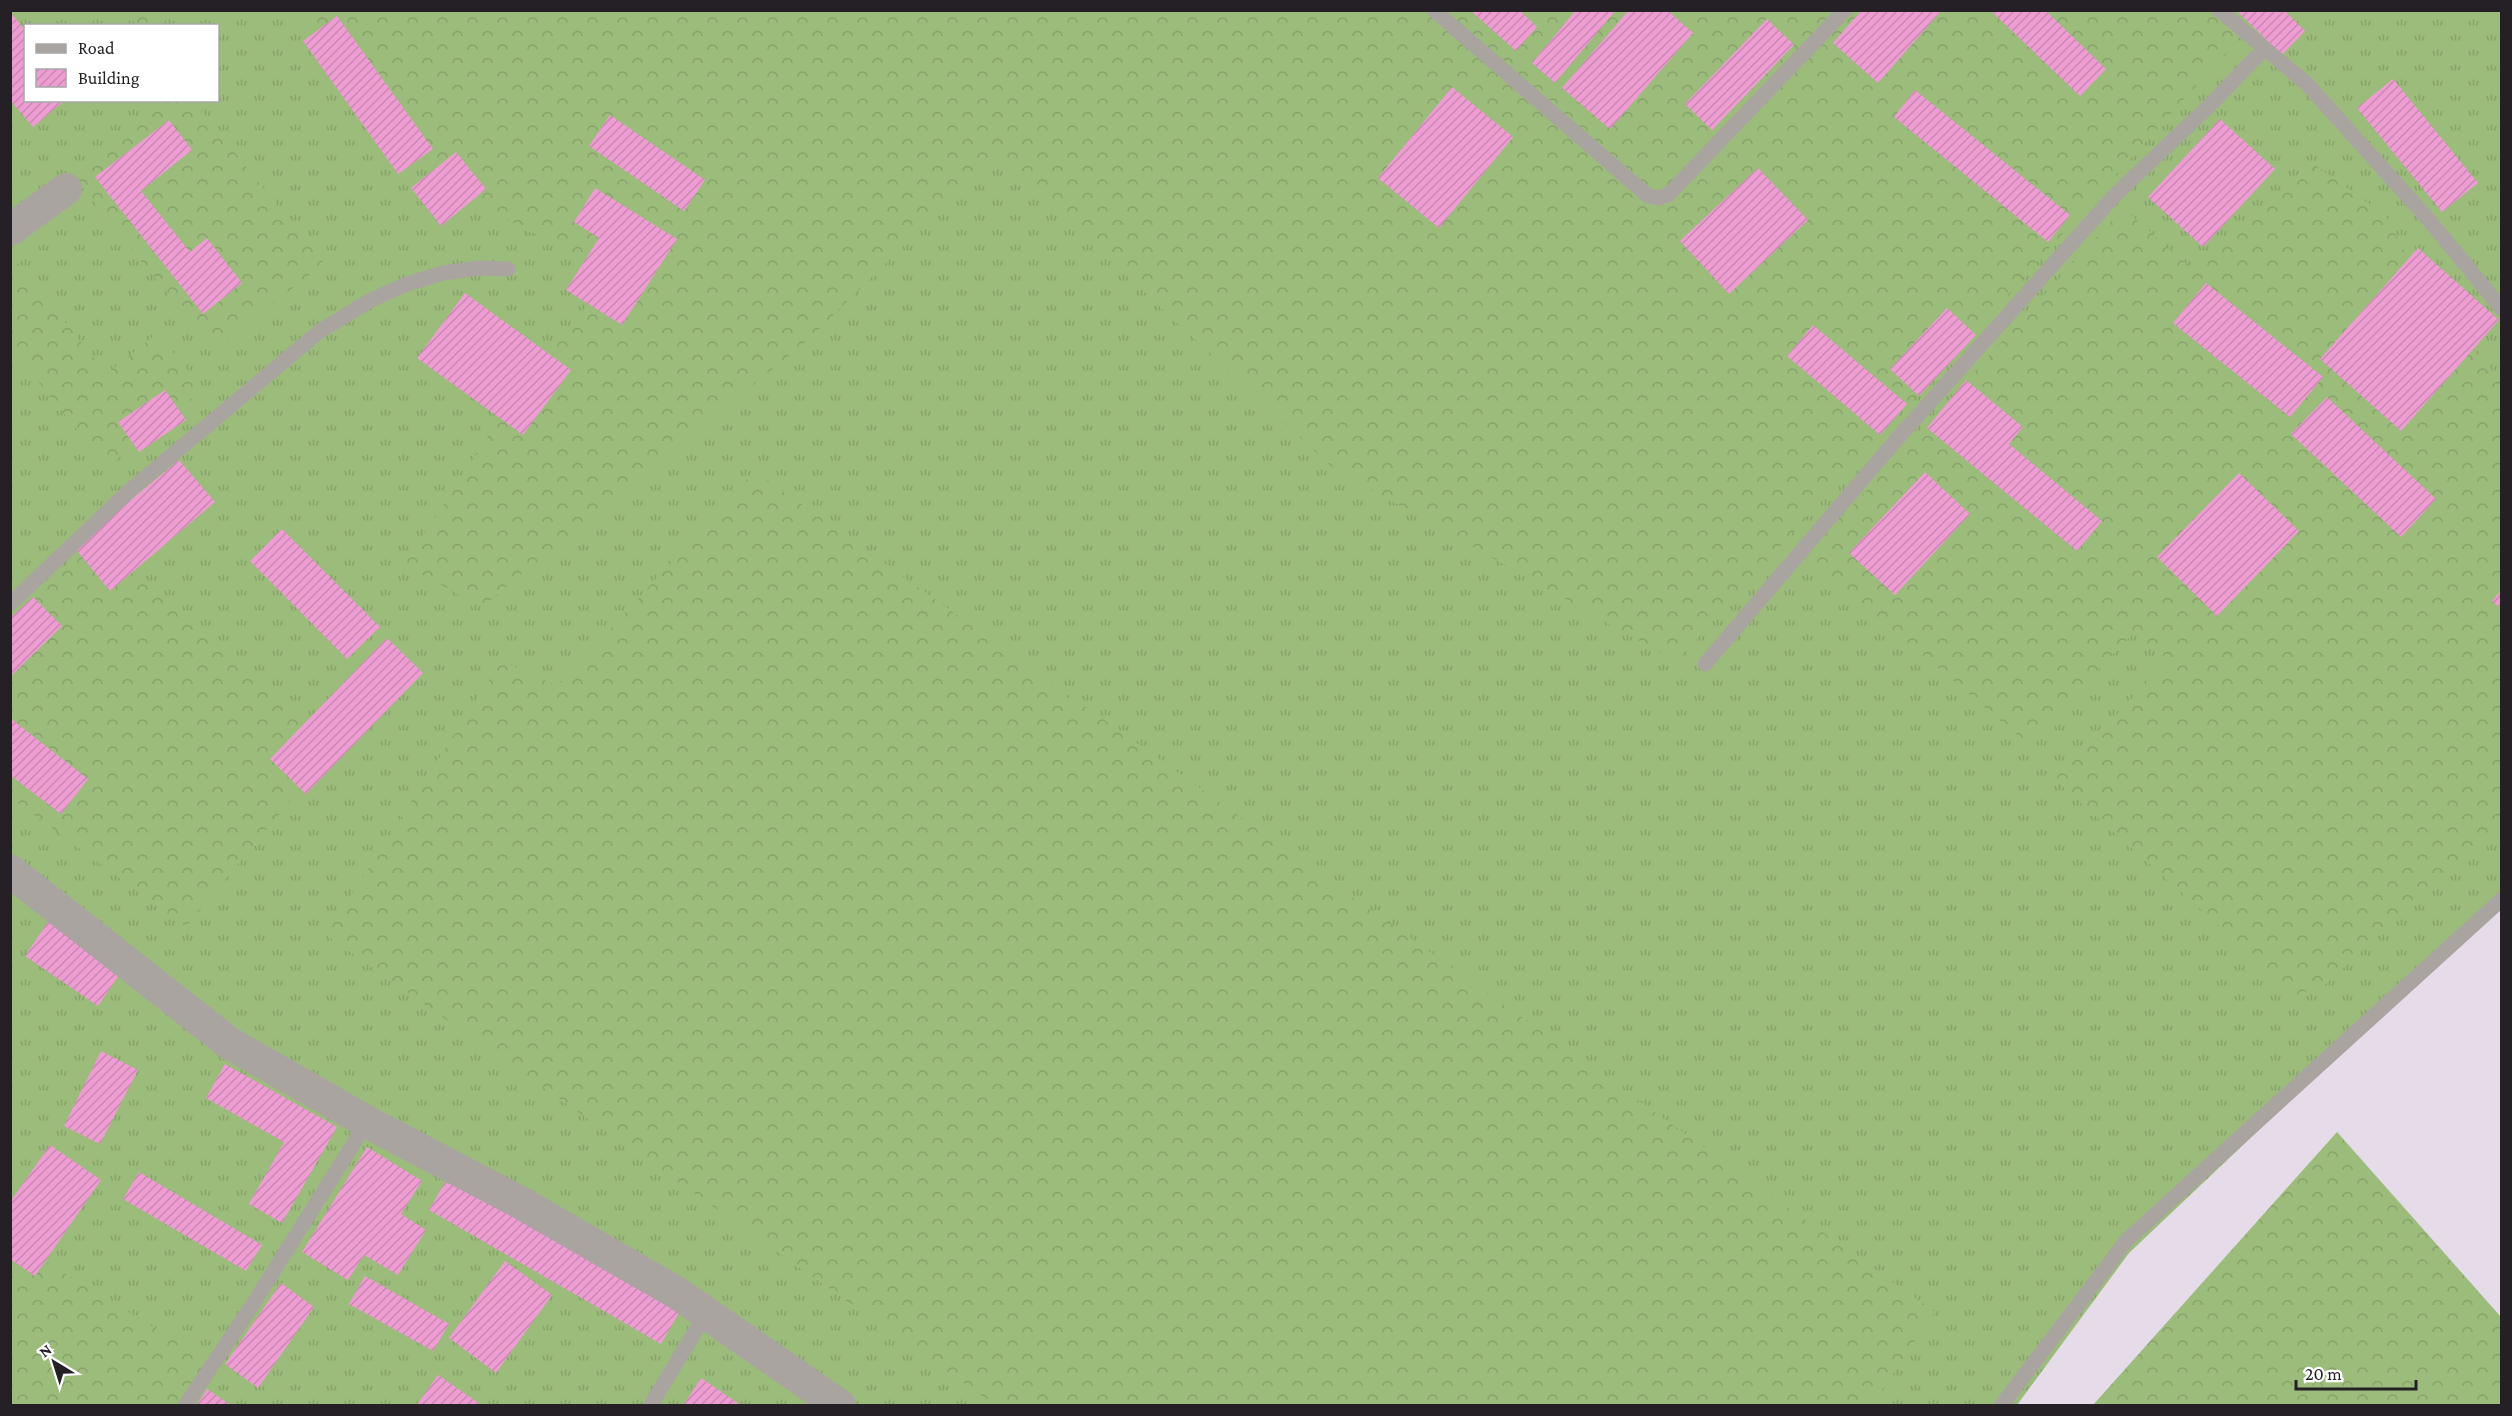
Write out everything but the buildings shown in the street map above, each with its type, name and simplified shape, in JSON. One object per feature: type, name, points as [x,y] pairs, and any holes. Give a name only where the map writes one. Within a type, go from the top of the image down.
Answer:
[{"type":"street","points":[[10,230],[66,189]]},
{"type":"street","points":[[10,871],[229,1043],[368,1122],[521,1203],[707,1312],[840,1406]]},
{"type":"lane","points":[[1434,10],[1648,196],[1658,198],[1668,195],[1845,10]]},
{"type":"lane","points":[[2219,10],[2307,84],[2428,219],[2502,309]]},
{"type":"lane","points":[[1705,664],[1897,439],[2115,195],[2208,107],[2264,49]]},
{"type":"lane","points":[[10,604],[129,491],[327,326],[370,300],[407,284],[443,273],[479,268],[508,269]]},
{"type":"lane","points":[[2001,1406],[2127,1240],[2502,899]]},
{"type":"lane","points":[[185,1406],[253,1304],[368,1122]]},
{"type":"lane","points":[[650,1406],[707,1312]]},
{"type":"green space","points":[[2215,10],[2242,35],[1676,662],[1332,467],[996,154],[809,339],[482,607],[404,565],[512,399],[610,276],[450,188],[296,11]]},
{"type":"green space","points":[[10,11],[2501,11],[2501,901],[2129,1253],[2017,1405],[848,1405],[239,1041],[11,861]]},
{"type":"green space","points":[[124,11],[162,11],[147,24],[136,24]]},
{"type":"green space","points":[[167,102],[194,102],[324,263],[213,351],[74,177]]},
{"type":"green space","points":[[2311,162],[2385,215],[2436,309],[2501,381],[2501,822],[2326,984],[2297,995],[2054,779],[2169,660],[2134,633],[2027,743],[1806,557],[2123,208],[2195,271]]},
{"type":"green space","points":[[10,254],[107,374],[157,333],[203,389],[107,467],[11,348]]},
{"type":"green space","points":[[755,471],[1935,1312],[1872,1405],[995,1405],[326,935],[501,661],[558,686]]},
{"type":"green space","points":[[98,540],[333,749],[186,927],[11,798],[11,621]]},
{"type":"green space","points":[[10,864],[238,1044],[846,1405],[11,1405]]},
{"type":"green space","points":[[2337,1132],[2501,1317],[2501,1405],[2093,1405]]},
{"type":"green space","points":[[10,1240],[209,1361],[180,1405],[11,1405]]}]
